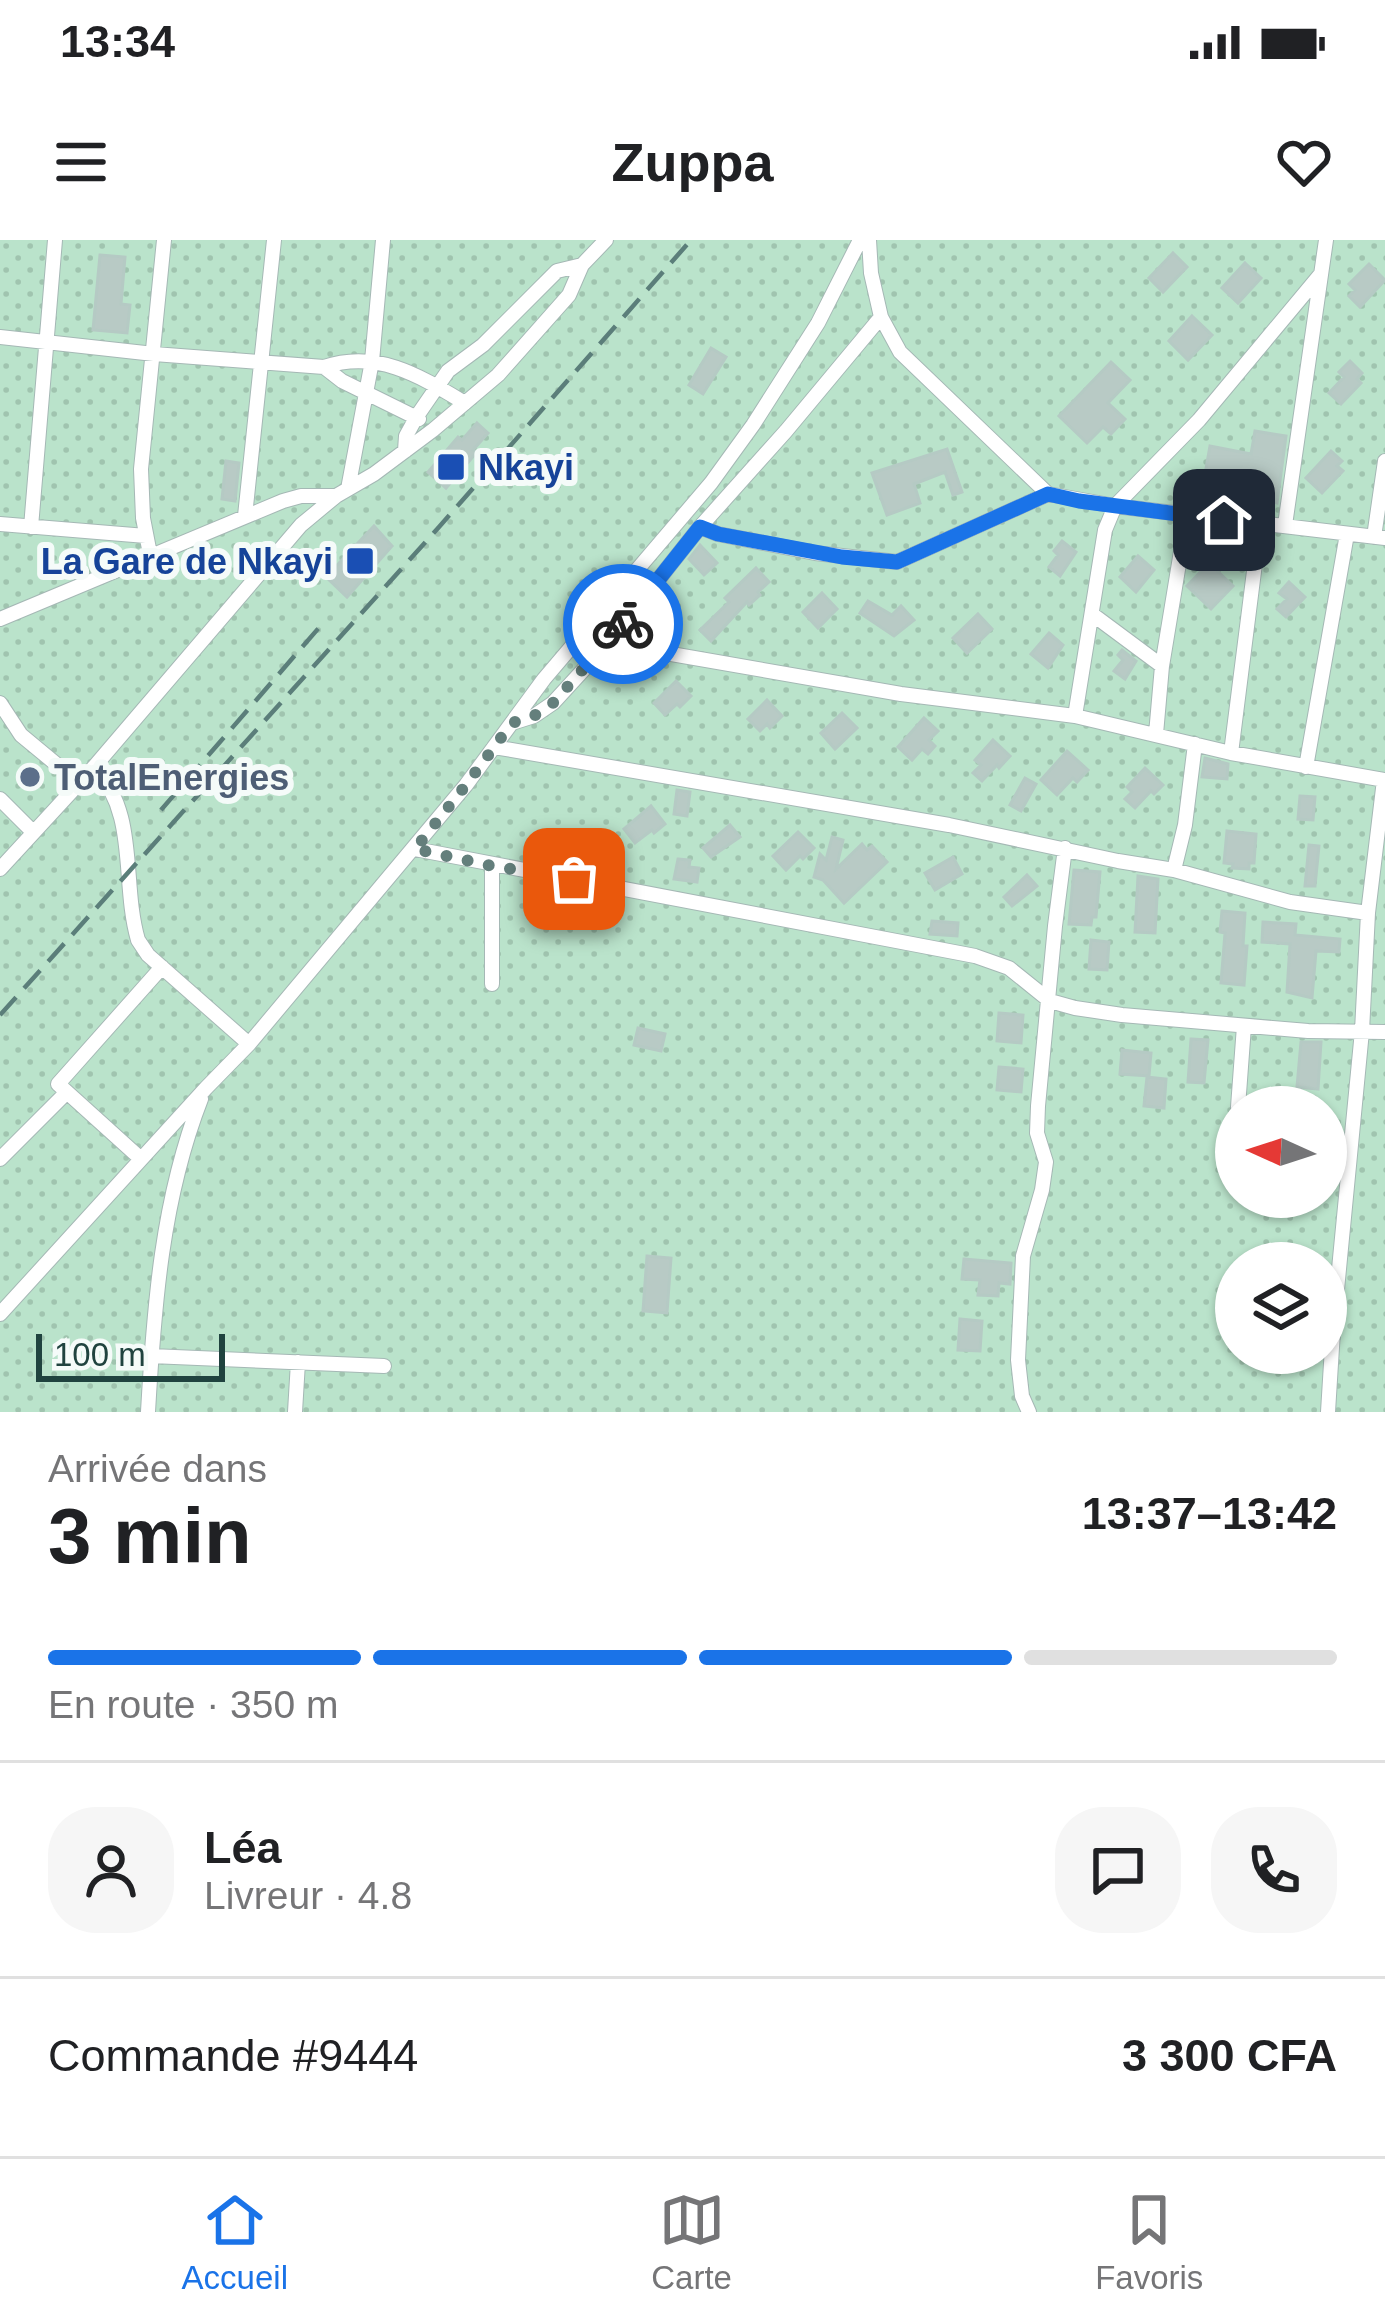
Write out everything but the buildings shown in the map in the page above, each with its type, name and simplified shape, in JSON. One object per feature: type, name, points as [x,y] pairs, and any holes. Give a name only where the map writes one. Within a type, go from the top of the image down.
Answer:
[{"type":"street","points":[[31,527],[56,240]]},
{"type":"street","points":[[150,554],[140,492],[164,240]]},
{"type":"street","points":[[245,516],[274,240]]},
{"type":"street","points":[[342,493],[372,361],[383,240]]},
{"type":"street","points":[[0,869],[94,767],[301,524],[406,451],[498,375],[569,295],[582,265],[606,240]]},
{"type":"street","points":[[864,240],[880,317],[900,352],[1048,494],[1380,538],[1385,461]]},
{"type":"street","points":[[0,1315],[249,1044],[415,849],[544,680],[711,483],[818,323],[864,240]]},
{"type":"street","points":[[1286,525],[1325,240]]},
{"type":"street","points":[[406,451],[406,436],[448,371],[483,345],[556,271],[582,265]]},
{"type":"street","points":[[1075,716],[1105,530],[1115,506],[1199,420],[1320,275]]},
{"type":"street","points":[[512,723],[553,703],[608,643],[700,527],[880,317]]},
{"type":"street","points":[[0,337],[324,367],[347,359],[372,361],[412,373],[465,404]]},
{"type":"street","points":[[324,367],[341,381],[417,416],[433,430]]},
{"type":"street","points":[[0,619],[245,516],[301,496],[342,493]]},
{"type":"street","points":[[700,527],[842,557],[897,562],[1048,494]]},
{"type":"street","points":[[1156,734],[1187,515]]},
{"type":"street","points":[[0,524],[146,536]]},
{"type":"street","points":[[1231,753],[1260,524]]},
{"type":"street","points":[[1306,766],[1346,534]]},
{"type":"street","points":[[1092,614],[1162,666]]},
{"type":"street","points":[[608,643],[901,694],[1075,716],[1231,753],[1384,780],[1368,913],[1328,1412]]},
{"type":"street","points":[[0,703],[21,735],[79,783]]},
{"type":"street","points":[[1174,870],[1195,744]]},
{"type":"street","points":[[494,747],[949,825],[1174,870],[1290,902],[1368,913]]},
{"type":"street","points":[[94,767],[119,803],[138,940],[162,968],[249,1044]]},
{"type":"street","points":[[0,800],[33,832]]},
{"type":"street","points":[[1029,1412],[1018,1360],[1023,1256],[1046,1162],[1037,1132],[1066,848]]},
{"type":"street","points":[[415,849],[975,956],[1009,968],[1050,1001],[1122,1015],[1308,1031],[1385,1032]]},
{"type":"street","points":[[492,866],[492,984]]},
{"type":"street","points":[[141,1159],[58,1082],[162,968]]},
{"type":"street","points":[[1240,1086],[1244,1026]]},
{"type":"street","points":[[148,1412],[162,1252],[173,1186],[206,1088]]},
{"type":"street","points":[[0,1159],[66,1093]]},
{"type":"street","points":[[151,1356],[384,1366]]},
{"type":"street","points":[[296,1412],[298,1362]]},
{"type":"green space","points":[[0,240],[1385,240],[1385,1412],[0,1412]]},
{"type":"railway","points":[[0,1015],[691,240]]},
{"type":"railway","points":[[161,810],[323,623]]},
{"type":"way so far","points":[[574,879],[415,849],[512,723],[553,703],[623,624]]},
{"type":"place","name":"Nkayi","points":[[451,467]]},
{"type":"place","name":"La Gare de Nkayi","points":[[360,561]]},
{"type":"place","name":"TotalEnergies","points":[[30,777]]},
{"type":"route","points":[[623,624],[700,527],[842,557],[897,562],[1048,494],[1224,520]]}]
